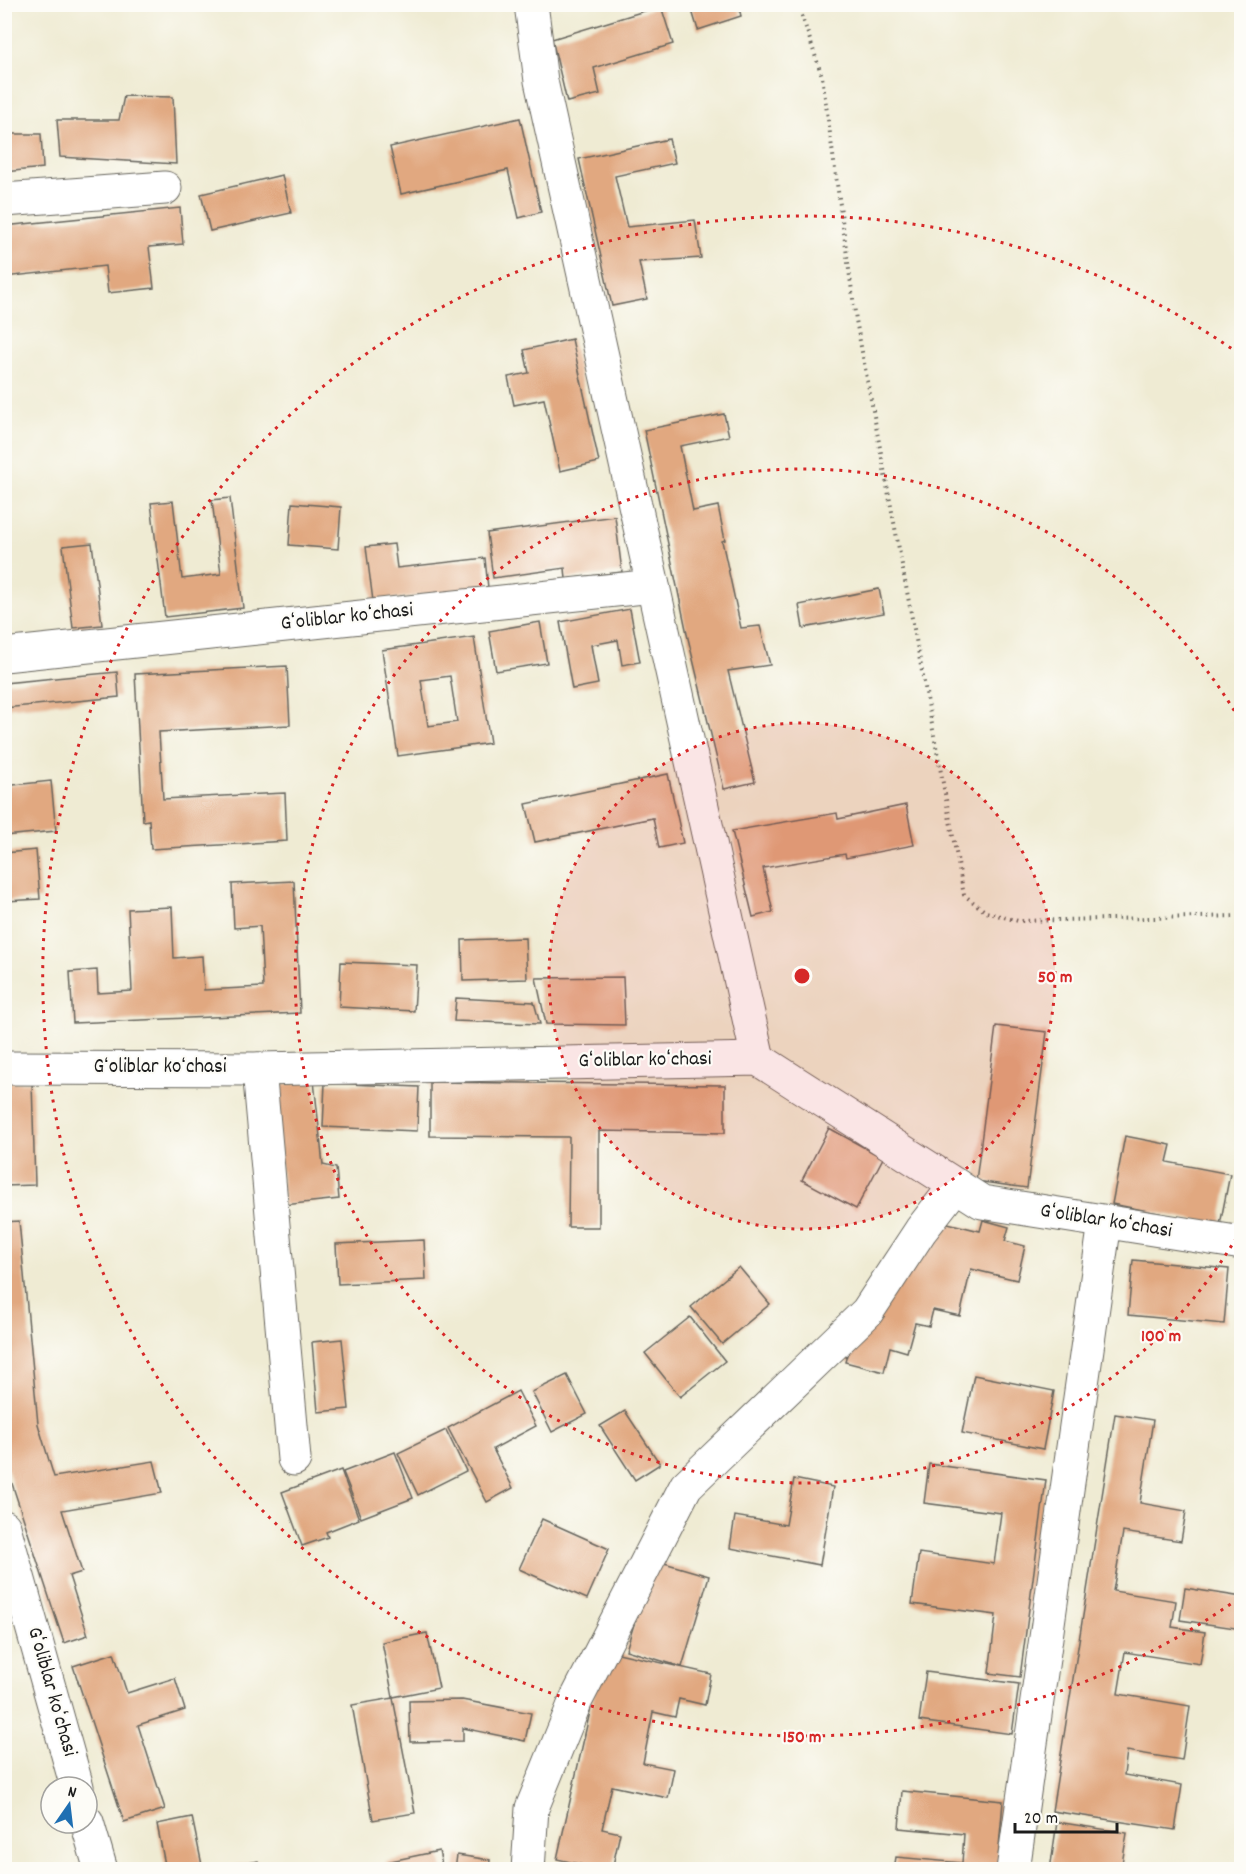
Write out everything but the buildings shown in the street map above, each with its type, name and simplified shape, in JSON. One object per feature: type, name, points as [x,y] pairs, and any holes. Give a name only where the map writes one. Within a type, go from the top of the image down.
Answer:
[{"type":"street","points":[[531,4],[541,81],[758,1059]]},
{"type":"street","points":[[4,200],[165,188]]},
{"type":"street","name":"Gʻoliblar koʻchasi","points":[[4,655],[653,586]]},
{"type":"street","name":"Gʻoliblar koʻchasi","points":[[4,1068],[259,1068],[758,1059],[982,1202],[1242,1243]]},
{"type":"street","points":[[259,1068],[294,1459]]},
{"type":"street","points":[[528,1869],[532,1808],[576,1700],[686,1486],[867,1312],[921,1230],[956,1185]]},
{"type":"street","points":[[1013,1869],[1105,1222]]},
{"type":"street","name":"Gʻoliblar koʻchasi","points":[[4,1527],[74,1775]]},
{"type":"street","points":[[91,1835],[101,1869]]},
{"type":"path","points":[[798,4],[822,76],[856,320],[964,895],[986,912],[1018,921],[1242,916]]}]
